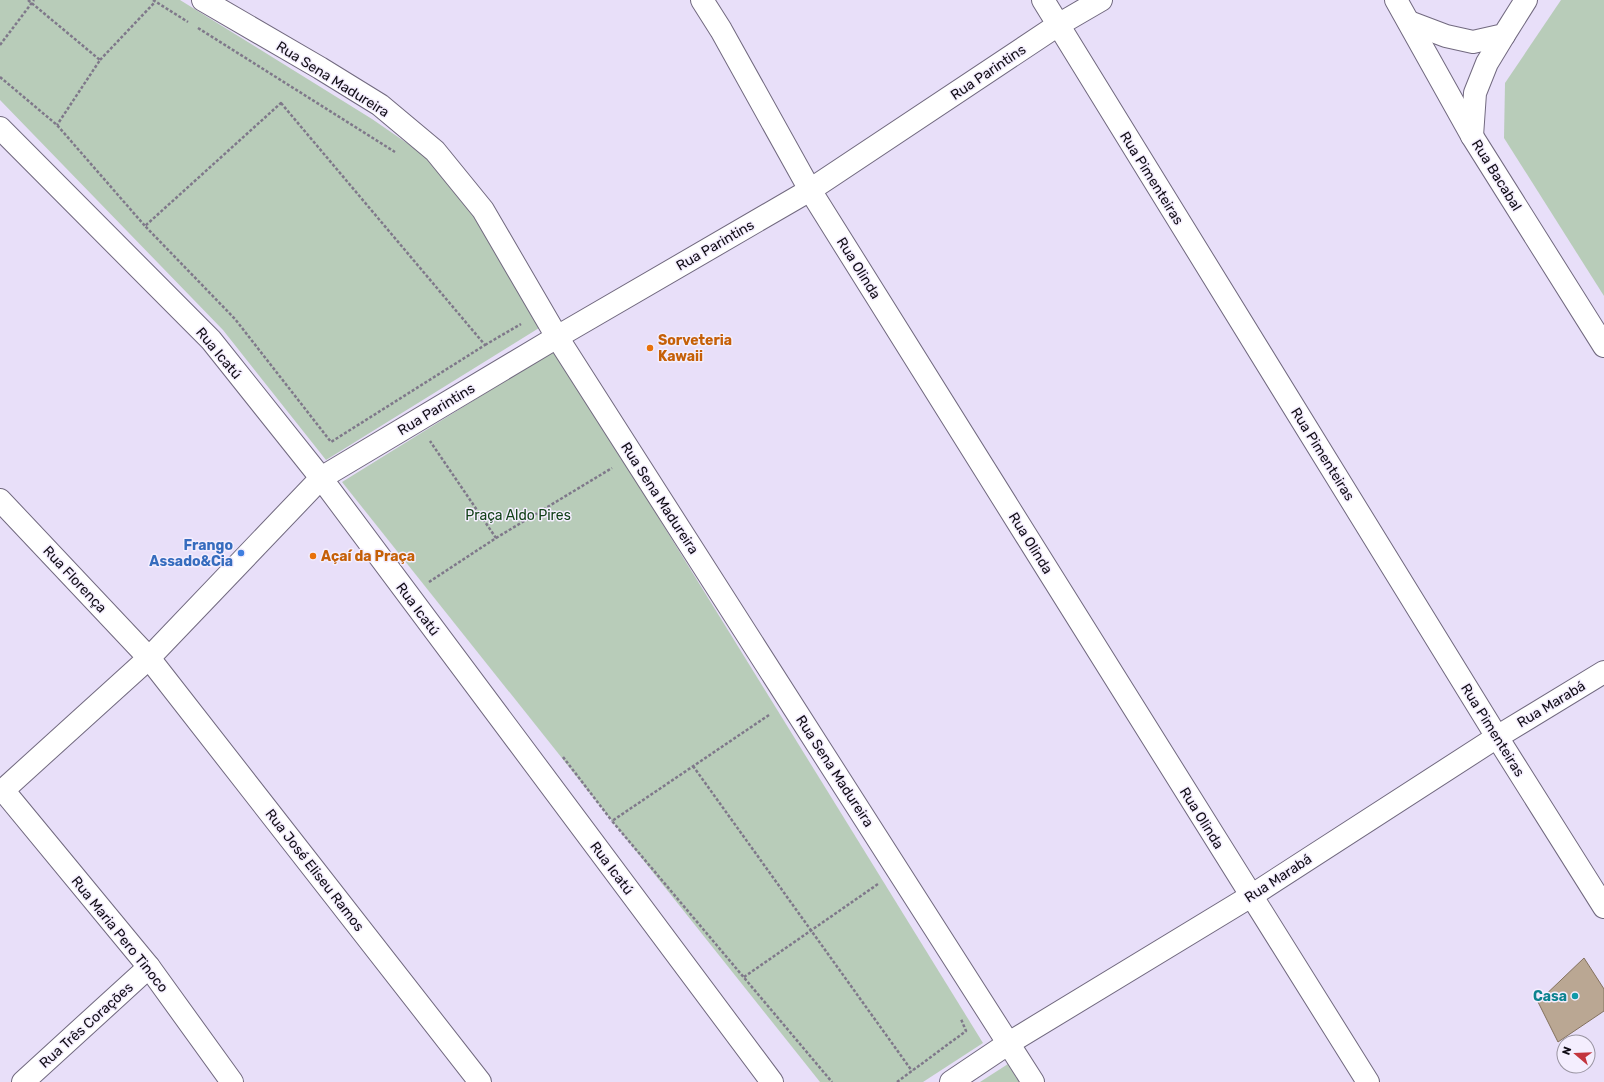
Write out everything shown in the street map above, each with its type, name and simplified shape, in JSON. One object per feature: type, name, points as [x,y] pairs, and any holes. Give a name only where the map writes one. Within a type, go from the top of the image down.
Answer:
[{"type":"street","name":"Rua Sena Madureira","points":[[203,0],[320,68],[380,105],[435,151],[483,210],[557,337],[1009,1043],[1032,1082]]},
{"type":"street","name":"Rua Olinda","points":[[702,0],[721,30],[810,190],[1368,1082]]},
{"type":"street","name":"Rua Pimenteiras","points":[[1043,0],[1497,737],[1604,907]]},
{"type":"street","name":"Rua Parintins","points":[[1,792],[150,658],[321,478],[557,337],[810,190],[1058,25],[1101,0]]},
{"type":"street","name":"Rua Bacabal","points":[[1396,0],[1472,136],[1604,346]]},
{"type":"street","points":[[1472,136],[1475,93],[1504,34],[1526,0]]},
{"type":"street","points":[[1409,22],[1446,36],[1473,42],[1504,34]]},
{"type":"street","name":"Rua Icatú","points":[[0,128],[210,340],[321,478],[772,1082]]},
{"type":"street","name":"Rua Florença","points":[[0,500],[150,658]]},
{"type":"street","name":"Rua José Eliseu Ramos","points":[[150,658],[480,1082]]},
{"type":"street","name":"Rua Marabá","points":[[951,1082],[1009,1043],[1251,896],[1497,737],[1604,672]]},
{"type":"street","name":"Rua Maria Pero Tinoco","points":[[1,792],[148,968],[232,1082]]},
{"type":"street","name":"Rua Três Corações","points":[[23,1082],[148,968]]},
{"type":"path","points":[[28,0],[100,60]]},
{"type":"path","points":[[0,45],[34,0]]},
{"type":"path","points":[[57,125],[100,60],[154,1],[191,23]]},
{"type":"path","points":[[197,28],[398,154]]},
{"type":"path","points":[[0,77],[57,125],[145,226],[236,319],[332,442],[527,320]]},
{"type":"path","points":[[145,226],[281,103],[485,345]]},
{"type":"path","points":[[428,439],[496,538]]},
{"type":"path","points":[[423,577],[428,583],[496,538],[616,466]]},
{"type":"path","points":[[612,821],[775,711]]},
{"type":"path","points":[[559,752],[612,821],[832,1082]]},
{"type":"path","points":[[693,766],[912,1071]]},
{"type":"path","points":[[744,978],[881,882]]},
{"type":"path","points":[[897,1082],[966,1031],[958,1013]]},
{"type":"green space","points":[[0,0],[180,0],[372,119],[430,159],[474,215],[539,328],[326,460],[223,330],[0,100]]},
{"type":"green space","points":[[1561,0],[1604,0],[1604,296],[1504,138],[1505,83]]},
{"type":"green space","name":"Praça Aldo Pires","points":[[555,350],[983,1043],[923,1082],[820,1082],[342,482]]},
{"type":"green space","points":[[1008,1064],[1019,1082],[980,1082]]},
{"type":"building","name":"Casa","points":[[1584,958],[1604,989],[1604,1011],[1570,1034],[1556,1034],[1556,1038],[1538,1002]]},
{"type":"place","name":"Sorveteria Kawaii","points":[[650,348]]},
{"type":"place","name":"Frango Assado&Cia","points":[[241,553]]},
{"type":"place","name":"Açaí da Praça","points":[[313,556]]},
{"type":"place","name":"Casa","points":[[1575,996]]}]
